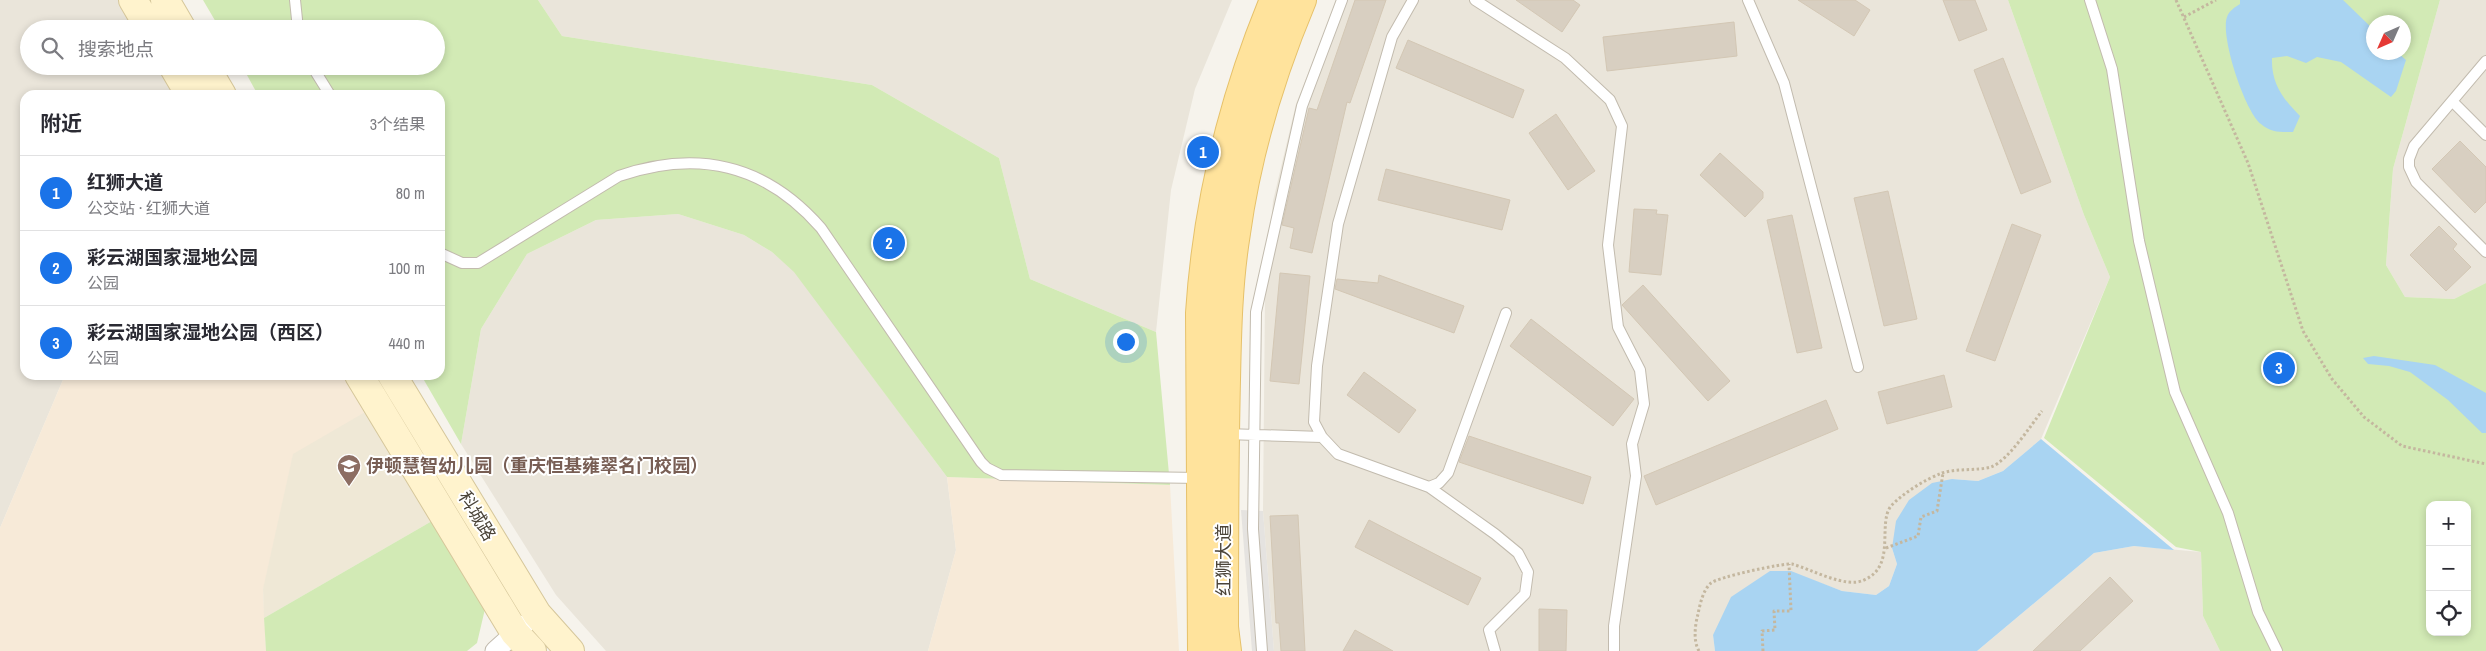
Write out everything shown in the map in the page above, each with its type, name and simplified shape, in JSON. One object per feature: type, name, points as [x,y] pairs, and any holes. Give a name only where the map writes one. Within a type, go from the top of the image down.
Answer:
[{"type":"main road","points":[[133,0],[145,20]]},
{"type":"main road","points":[[165,0],[177,20]]},
{"type":"main road","name":"红狮大道","points":[[1202,651],[1200,313],[1209,226],[1244,83],[1274,0]]},
{"type":"main road","name":"红狮大道","points":[[1227,651],[1224,627],[1224,434],[1230,276],[1244,186],[1266,98],[1302,0]]},
{"type":"main road","points":[[178,75],[187,90]]},
{"type":"main road","points":[[210,75],[219,90]]},
{"type":"main road","name":"科城路","points":[[362,380],[524,642]]},
{"type":"main road","name":"科城路","points":[[395,380],[537,614],[570,651]]},
{"type":"street","points":[[495,651],[524,642],[537,614]]},
{"type":"lane","points":[[295,0],[297,20]]},
{"type":"lane","points":[[1262,651],[1253,529],[1256,312],[1302,106],[1342,0]]},
{"type":"lane","points":[[1413,0],[1392,37],[1338,224],[1317,366],[1314,422],[1322,437],[1338,454],[1429,487],[1518,553],[1528,572],[1525,594],[1489,630],[1495,651]]},
{"type":"lane","points":[[1475,0],[1565,58],[1610,100],[1622,126],[1608,245],[1618,327],[1640,370],[1644,404],[1632,444],[1636,476],[1614,626],[1614,651]]},
{"type":"lane","points":[[1748,0],[1784,83],[1858,367]]},
{"type":"lane","points":[[2090,0],[2112,69],[2139,241],[2175,392],[2228,513],[2258,612],[2277,651]]},
{"type":"lane","points":[[2486,61],[2414,146],[2411,152],[2409,167],[2416,182],[2486,252]]},
{"type":"lane","points":[[318,75],[327,90]]},
{"type":"lane","points":[[2452,101],[2486,135]]},
{"type":"lane","points":[[445,255],[462,263],[478,263],[619,176],[644,167],[700,163],[730,168],[756,177],[782,191],[804,209],[821,228],[982,462],[993,472],[1001,475],[1200,478]]},
{"type":"lane","points":[[1429,487],[1439,483],[1448,473],[1506,313]]},
{"type":"lane","points":[[1224,434],[1322,437]]},
{"type":"path","points":[[2176,0],[2248,163],[2303,331],[2332,379],[2364,416],[2402,446],[2486,464]]},
{"type":"path","points":[[2184,18],[2216,0]]},
{"type":"path","points":[[1699,651],[1695,645],[1697,618],[1702,597],[1711,583],[1742,573],[1789,564],[1851,583],[1864,581],[1877,570],[1886,548],[1886,522],[1890,507],[1913,489],[1942,473],[1992,466],[2006,456],[2042,411]]},
{"type":"path","points":[[1886,548],[1918,536],[1921,517],[1937,511],[1942,473]]},
{"type":"path","points":[[1763,651],[1762,631],[1775,630],[1774,611],[1791,611],[1789,564]]},
{"type":"shaded area","points":[[0,0],[118,0],[130,20],[20,20],[20,75],[165,75],[174,90],[20,90],[20,380],[63,380],[0,528]]},
{"type":"shaded area","points":[[538,0],[1232,0],[1195,89],[1171,190],[1156,332],[1030,279],[999,158],[872,85],[562,36]]},
{"type":"shaded area","points":[[1337,0],[2008,0],[2084,215],[2110,277],[2041,439],[2003,471],[1978,481],[1952,479],[1892,548],[1897,564],[1889,586],[1876,595],[1842,591],[1818,582],[1713,635],[1715,651],[1274,651],[1263,511],[1265,296],[1273,201],[1296,104]]},
{"type":"shaded area","points":[[2440,0],[2486,0],[2486,283],[2454,299],[2405,297],[2386,265],[2393,169]]},
{"type":"shaded area","points":[[678,214],[744,235],[772,252],[795,272],[947,477],[956,550],[928,651],[606,651],[556,595],[461,444],[481,329],[527,254],[596,220]]},
{"type":"shaded area","points":[[63,380],[349,380],[367,411],[263,589],[266,651],[0,651],[0,528]]},
{"type":"shaded area","name":"伊顿慧智幼儿园（重庆恒基雍翠名门校园）","points":[[367,411],[432,521],[264,618],[263,589],[293,454]]},
{"type":"shaded area","points":[[947,477],[1170,485],[1179,651],[928,651],[956,550]]},
{"type":"shaded area","points":[[1241,510],[1263,511],[1274,651],[1252,651]]},
{"type":"shaded area","points":[[2134,546],[2201,552],[2203,616],[2220,651],[1977,651],[2094,553]]},
{"type":"green space","points":[[203,0],[538,0],[562,36],[872,85],[999,158],[1030,279],[1156,332],[1170,485],[947,477],[794,272],[772,252],[744,235],[678,214],[596,220],[527,254],[481,329],[461,444],[424,380],[445,380],[445,90],[255,90],[247,75],[445,75],[445,20],[215,20]]},
{"type":"green space","points":[[2008,0],[2440,0],[2393,169],[2386,265],[2405,297],[2454,299],[2486,283],[2486,651],[2220,651],[2203,616],[2201,552],[2176,547],[2044,438],[2110,277],[2084,215]]},
{"type":"green space","points":[[432,521],[485,609],[477,643],[467,651],[266,651],[264,618]]},
{"type":"water","points":[[2240,0],[2343,0],[2366,22],[2366,60],[2406,60],[2396,91],[2391,97],[2341,62],[2317,57],[2306,63],[2287,56],[2272,58],[2272,67],[2279,90],[2300,116],[2293,132],[2276,131],[2265,127],[2255,117],[2248,105],[2230,56],[2226,27],[2227,17],[2240,4]]},
{"type":"water","points":[[2374,356],[2435,365],[2486,393],[2486,433],[2482,433],[2448,400],[2410,372],[2389,366],[2368,364],[2363,358]]},
{"type":"water","points":[[2041,439],[2174,550],[2134,546],[2094,553],[1977,651],[1715,651],[1713,635],[1731,597],[1770,571],[1791,571],[1842,591],[1876,595],[1889,586],[1897,564],[1892,548],[1896,521],[1909,500],[1932,483],[1952,479],[1978,481],[2003,471]]},
{"type":"building","points":[[1355,0],[1386,0],[1350,103],[1347,102],[1312,253],[1290,248],[1294,228],[1282,225],[1309,108],[1317,110]]},
{"type":"building","points":[[1516,0],[1573,0],[1580,5],[1562,32]]},
{"type":"building","points":[[1798,0],[1855,0],[1870,10],[1854,36]]},
{"type":"building","points":[[1943,0],[1975,0],[1987,30],[1959,41]]},
{"type":"building","points":[[1734,22],[1737,56],[1607,71],[1603,37]]},
{"type":"building","points":[[1408,40],[1524,90],[1513,118],[1396,68]]},
{"type":"building","points":[[2003,58],[2051,182],[2021,194],[1974,70]]},
{"type":"building","points":[[1556,114],[1595,171],[1568,190],[1529,133]]},
{"type":"building","points":[[2460,141],[2486,167],[2486,202],[2475,213],[2432,169]]},
{"type":"building","points":[[1720,153],[1763,192],[1763,198],[1745,217],[1700,175]]},
{"type":"building","points":[[1386,169],[1510,200],[1502,230],[1378,200]]},
{"type":"building","points":[[1888,191],[1917,319],[1884,326],[1854,198]]},
{"type":"building","points":[[1634,209],[1657,210],[1656,214],[1668,215],[1661,275],[1629,272]]},
{"type":"building","points":[[1792,215],[1822,348],[1797,353],[1767,220]]},
{"type":"building","points":[[2012,224],[2041,235],[1995,361],[1966,351]]},
{"type":"building","points":[[2439,226],[2457,244],[2453,249],[2471,267],[2446,291],[2410,255]]},
{"type":"building","points":[[1280,273],[1310,276],[1299,384],[1270,381]]},
{"type":"building","points":[[1379,275],[1464,306],[1454,333],[1335,289],[1337,279],[1378,283]]},
{"type":"building","points":[[1643,285],[1730,381],[1708,401],[1622,305]]},
{"type":"building","points":[[1531,319],[1634,399],[1613,426],[1510,346]]},
{"type":"building","points":[[1364,372],[1416,410],[1399,433],[1347,395]]},
{"type":"building","points":[[1944,375],[1952,407],[1887,424],[1878,392]]},
{"type":"building","points":[[1826,400],[1838,429],[1656,505],[1644,476]]},
{"type":"building","points":[[1469,436],[1591,477],[1583,504],[1459,462]]},
{"type":"building","points":[[1298,515],[1305,651],[1281,651],[1279,623],[1276,623],[1270,516]]},
{"type":"building","points":[[1369,520],[1481,578],[1468,605],[1355,547]]},
{"type":"building","points":[[2110,577],[2133,601],[2080,651],[2033,651]]},
{"type":"building","points":[[1539,609],[1567,610],[1566,651],[1539,651]]},
{"type":"building","points":[[1355,630],[1393,651],[1343,651]]},
{"type":"place","name":"红狮大道","points":[[1203,152]]},
{"type":"place","name":"彩云湖国家湿地公园","points":[[889,243]]},
{"type":"place","name":"彩云湖国家湿地公园（西区）","points":[[2279,368]]},
{"type":"place","name":"伊顿慧智幼儿园（重庆恒基雍翠名门校园）","points":[[349,487]]}]
